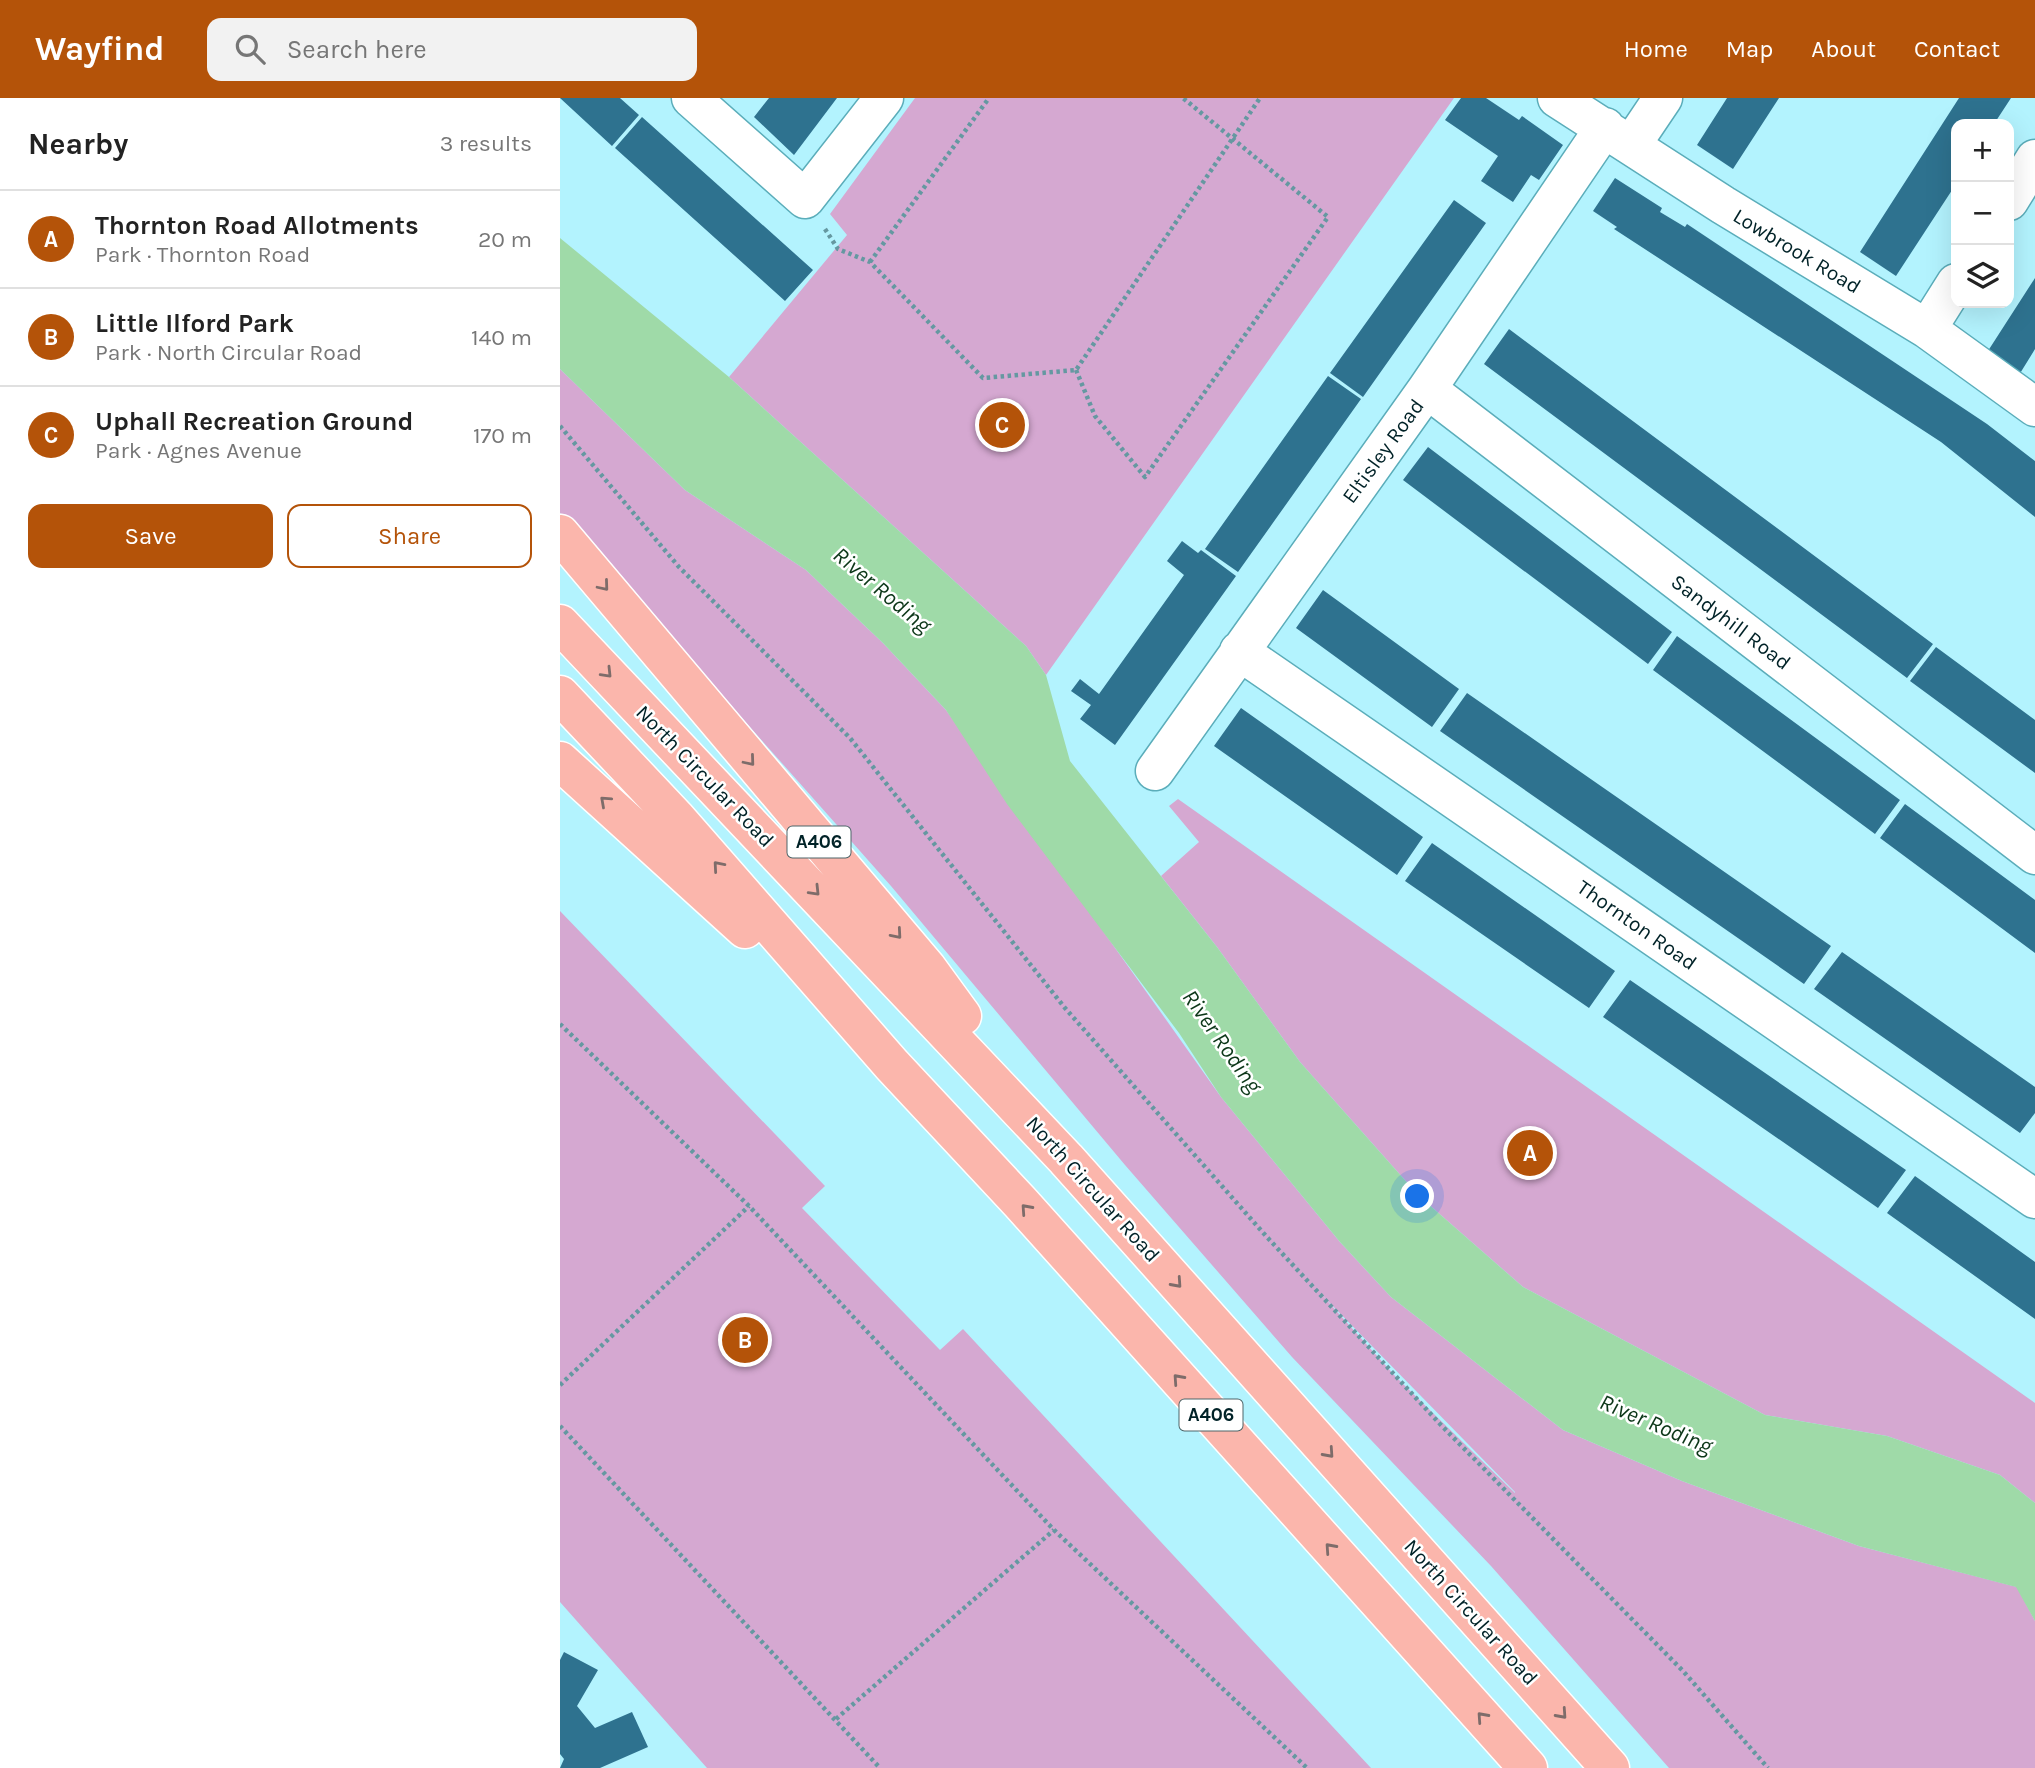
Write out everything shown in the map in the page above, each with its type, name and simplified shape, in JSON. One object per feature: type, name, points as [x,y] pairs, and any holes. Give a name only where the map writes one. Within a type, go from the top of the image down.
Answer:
[{"type":"highway","name":"A406","points":[[560,534],[927,968],[1066,1159]]},
{"type":"highway","name":"North Circular Road","points":[[560,624],[1066,1159],[1610,1768]]},
{"type":"highway","name":"A406","points":[[560,695],[676,818],[892,1065],[1020,1202],[1528,1768]]},
{"type":"highway","name":"A406","points":[[560,761],[892,1065]]},
{"type":"street","points":[[691,98],[805,199],[884,98]]},
{"type":"street","name":"Lowbrook Road","points":[[1557,98],[1723,205],[1927,329],[2035,407]]},
{"type":"street","name":"Eltisley Road","points":[[1155,771],[1427,389],[1619,136],[1663,98]]},
{"type":"street","points":[[2014,193],[2035,159]]},
{"type":"street","points":[[1927,329],[1951,291]]},
{"type":"street","name":"Sandyhill Road","points":[[1427,389],[2035,855]]},
{"type":"street","name":"Thornton Road","points":[[1239,651],[2035,1199]]},
{"type":"path","points":[[870,262],[989,98]]},
{"type":"path","points":[[1076,370],[1095,416],[1145,477],[1328,217],[1183,98]]},
{"type":"path","points":[[1076,370],[1260,98]]},
{"type":"path","points":[[805,199],[838,249],[870,262],[983,378],[1076,370]]},
{"type":"path","points":[[560,426],[679,567],[850,738],[1065,1008],[1266,1236],[1440,1424],[1683,1671],[1768,1768]]},
{"type":"path","points":[[560,1024],[749,1206],[1054,1530],[1307,1768]]},
{"type":"path","points":[[560,1385],[749,1206]]},
{"type":"path","points":[[560,1426],[880,1768]]},
{"type":"path","points":[[836,1719],[1054,1530]]},
{"type":"shaded area","points":[[915,98],[1454,98],[1046,675],[1026,646],[729,377],[847,235],[830,214]]},
{"type":"shaded area","points":[[560,369],[685,490],[806,570],[883,643],[946,710],[1221,1097],[1340,1242],[1391,1297],[1563,1430],[1682,1481],[1859,1546],[2017,1587],[2035,1621],[2035,1768],[1669,1768],[1491,1566],[1292,1357],[1125,1165],[891,886],[560,513]],"holes":[[[1321,1294],[1515,1492],[1396,1377]]]},
{"type":"shaded area","points":[[1178,799],[2035,1403],[2035,1503],[2000,1475],[1887,1436],[1765,1415],[1523,1287],[1419,1196],[1300,1062],[1217,947],[1161,876],[1199,842],[1169,806]]},
{"type":"shaded area","points":[[560,911],[825,1186],[802,1208],[940,1350],[963,1329],[1371,1768],[707,1768],[560,1602]]},
{"type":"water","name":"River Roding","points":[[560,238],[729,377],[1026,646],[1046,675],[1070,761],[1217,947],[1300,1062],[1419,1196],[1523,1287],[1765,1415],[1887,1436],[2000,1475],[2035,1503],[2035,1621],[2016,1587],[1859,1546],[1682,1481],[1563,1430],[1391,1297],[1340,1242],[1221,1097],[1179,1033],[1007,804],[946,710],[883,643],[806,570],[685,490],[560,369]]},
{"type":"building","points":[[560,98],[620,98],[639,115],[612,146]]},
{"type":"building","points":[[769,98],[837,98],[794,155],[754,117]]},
{"type":"building","points":[[1461,98],[1486,98],[1519,120],[1522,116],[1563,145],[1539,180],[1531,175],[1513,202],[1481,181],[1498,156],[1445,120]]},
{"type":"building","points":[[1727,98],[1779,98],[1733,169],[1697,145]]},
{"type":"building","points":[[1959,98],[2011,98],[1997,119],[1951,119],[1951,192],[1896,276],[1860,252]]},
{"type":"building","points":[[642,117],[813,270],[785,301],[615,148]]},
{"type":"building","points":[[1615,178],[1662,208],[1660,212],[1685,227],[1687,224],[1987,424],[2035,461],[2035,517],[1941,442],[1614,229],[1617,227],[1593,211]]},
{"type":"building","points":[[1454,200],[1486,223],[1363,397],[1330,373]]},
{"type":"building","points":[[2035,278],[2035,349],[2019,375],[1986,354]]},
{"type":"building","points":[[1509,329],[1933,644],[1907,678],[1484,364]]},
{"type":"building","points":[[1328,376],[1361,399],[1238,572],[1205,549]]},
{"type":"building","points":[[1428,447],[1672,632],[1648,664],[1403,480]]},
{"type":"building","points":[[1182,541],[1198,553],[1201,550],[1236,576],[1115,745],[1080,719],[1091,705],[1071,691],[1080,679],[1099,694],[1184,575],[1167,561]]},
{"type":"building","points":[[1323,590],[1459,689],[1432,727],[1296,628]]},
{"type":"building","points":[[1677,636],[1900,800],[1875,834],[1653,670]]},
{"type":"building","points":[[1936,647],[2035,720],[2035,773],[1910,681]]},
{"type":"building","points":[[1467,693],[1831,946],[1804,984],[1440,731]]},
{"type":"building","points":[[1241,708],[1423,837],[1397,875],[1214,746]]},
{"type":"building","points":[[1905,804],[2035,900],[2035,953],[1880,838]]},
{"type":"building","points":[[1432,843],[1615,971],[1589,1008],[1405,881]]},
{"type":"building","points":[[1842,952],[2035,1087],[2035,1113],[2020,1133],[1814,989]]},
{"type":"building","points":[[1630,980],[1906,1170],[1878,1208],[1603,1017]]},
{"type":"building","points":[[1915,1176],[2035,1262],[2035,1319],[1887,1213]]},
{"type":"building","points":[[564,1652],[598,1670],[577,1706],[595,1728],[632,1712],[648,1747],[600,1768],[560,1768],[564,1759],[560,1754],[560,1660]]},
{"type":"place","name":"Uphall Recreation Ground","points":[[1002,425]]},
{"type":"place","name":"Thornton Road Allotments","points":[[1530,1153]]},
{"type":"place","name":"Little Ilford Park","points":[[745,1340]]}]
